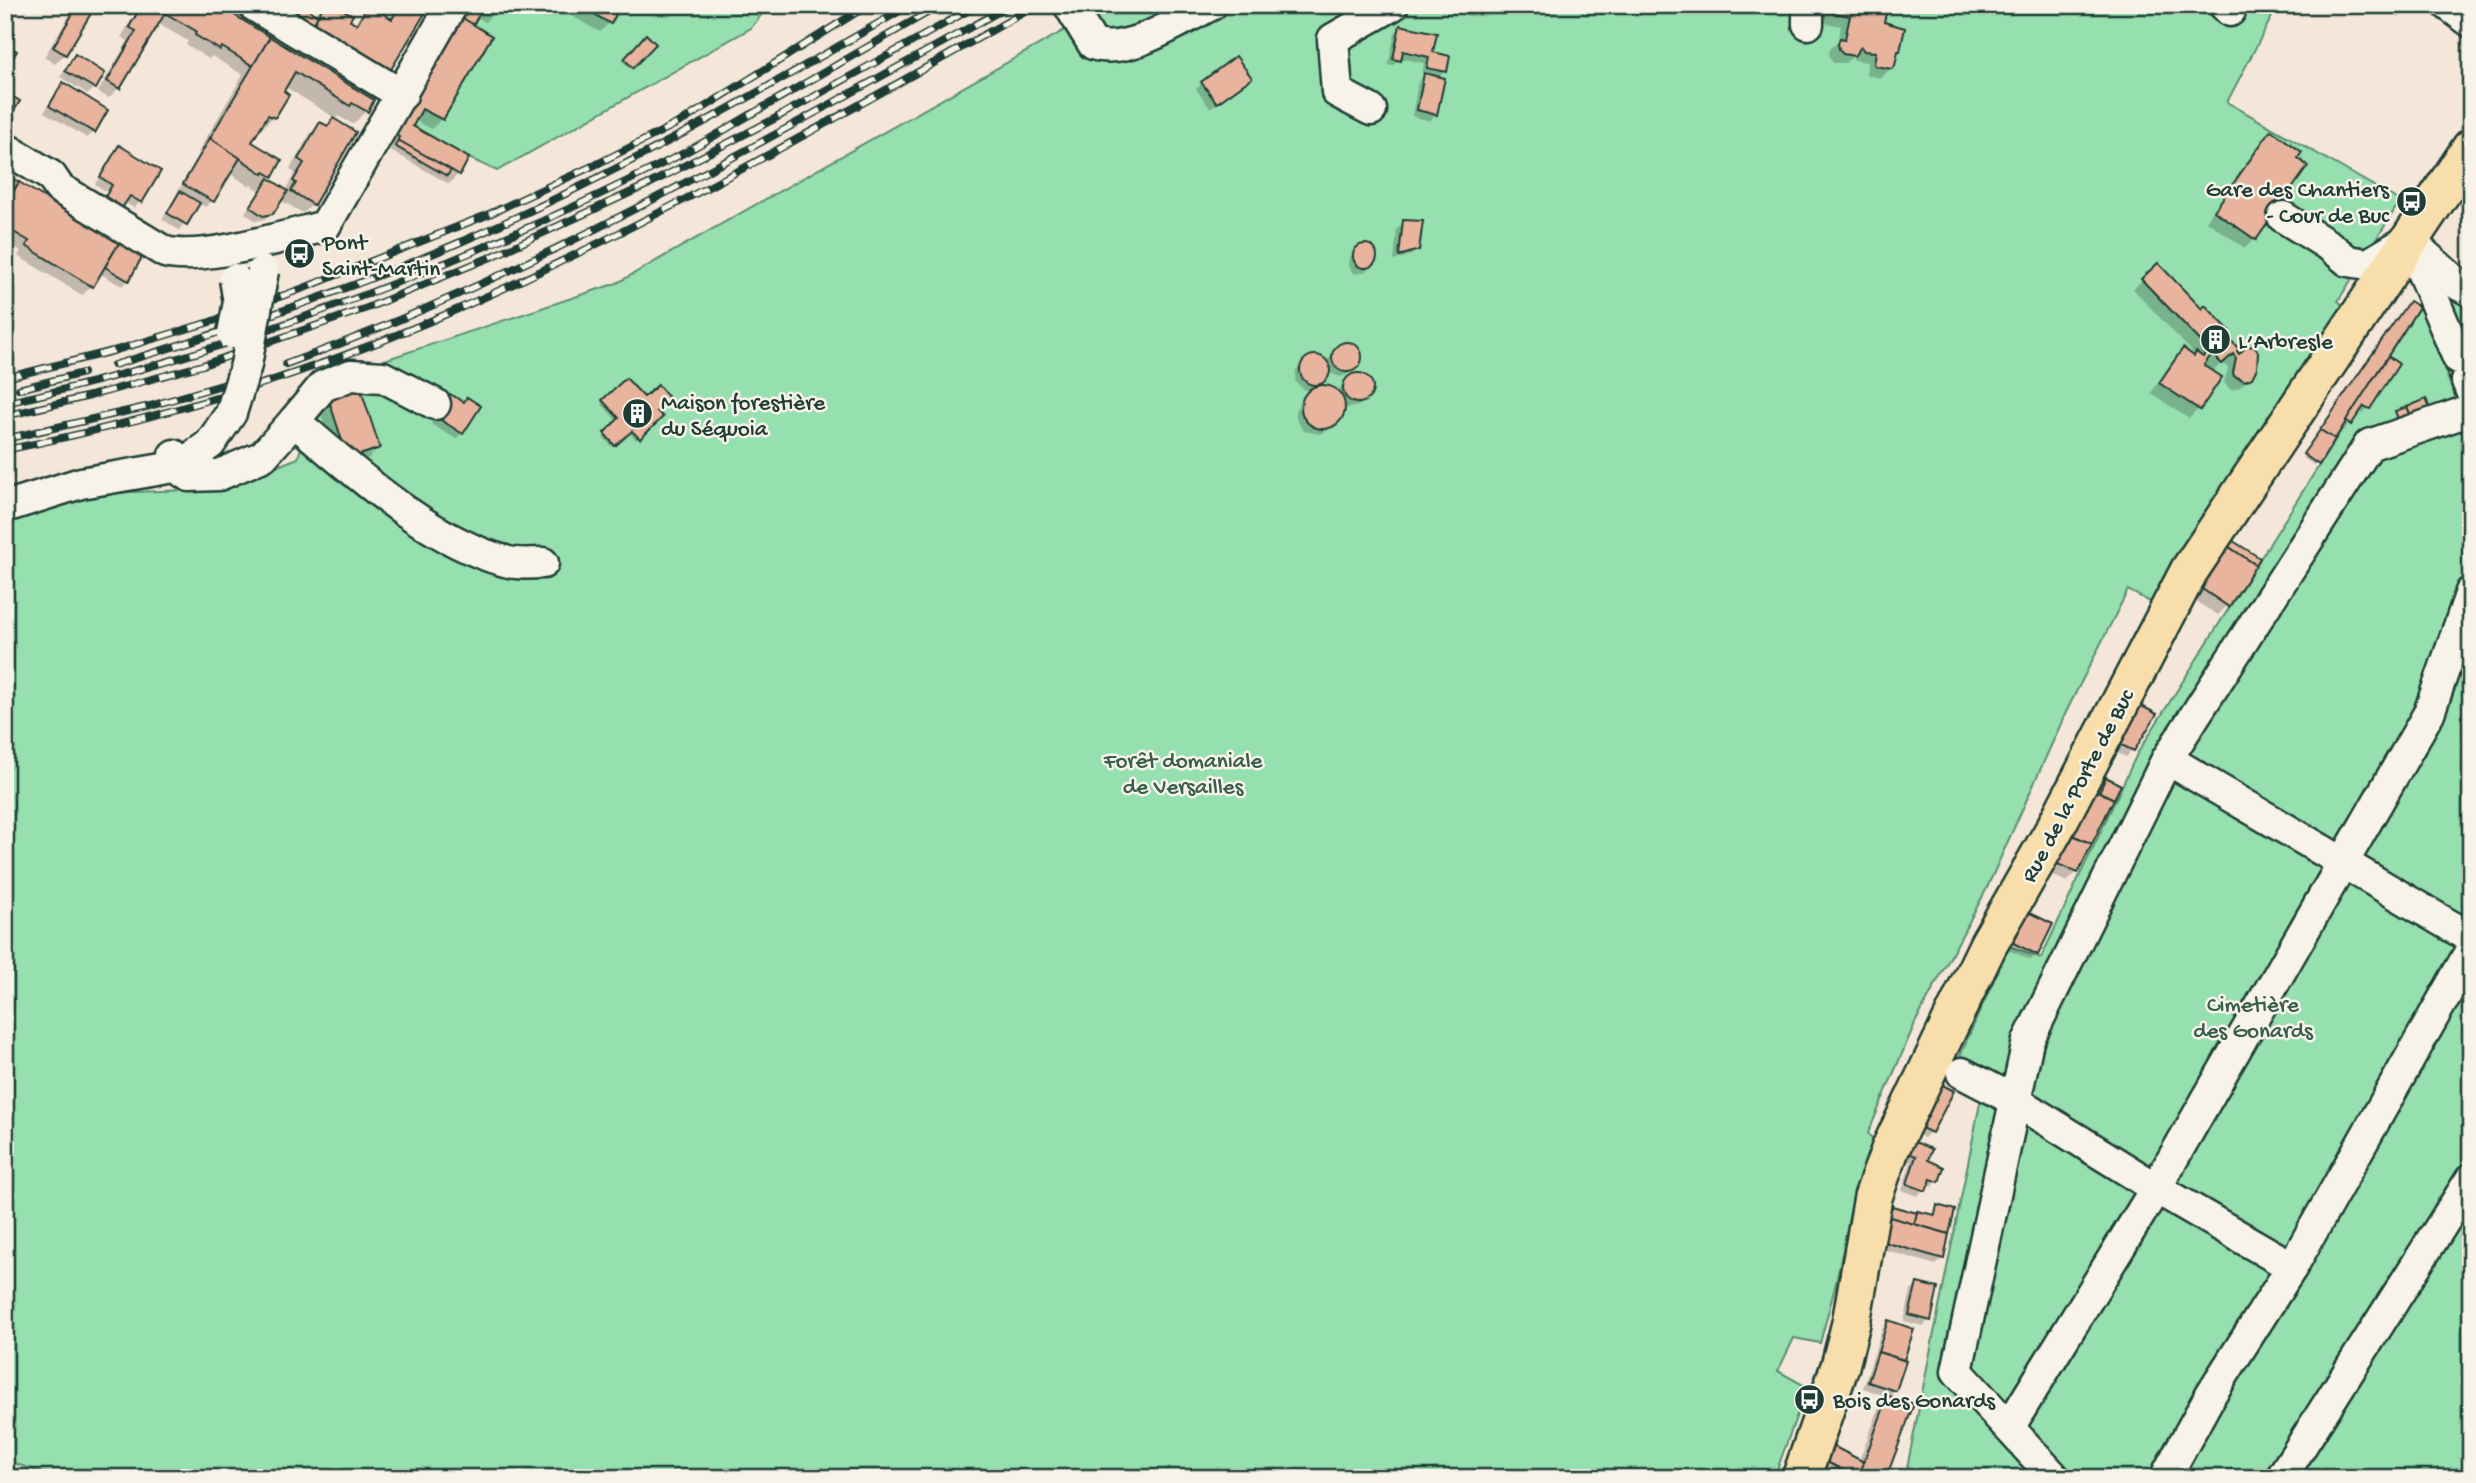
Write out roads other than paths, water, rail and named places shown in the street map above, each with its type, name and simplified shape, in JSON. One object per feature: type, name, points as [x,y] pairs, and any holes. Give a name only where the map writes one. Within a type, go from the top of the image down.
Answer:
[{"type":"main road","name":"Rue de la Porte de Buc","points":[[1801,1478],[1843,1356],[1873,1197],[1891,1147],[1988,945],[2054,830],[2189,571],[2471,148]]},
{"type":"street","points":[[253,5],[402,94]]},
{"type":"street","points":[[5,148],[51,176],[59,188],[164,252],[177,256],[207,252],[229,270],[325,226],[452,5]]},
{"type":"street","points":[[1074,14],[1093,44],[1103,48],[1131,44],[1211,5]]},
{"type":"street","points":[[1371,110],[1337,92],[1333,39],[1393,5]]},
{"type":"street","points":[[2448,5],[2471,22]]},
{"type":"street","points":[[2283,217],[2348,261],[2358,263],[2368,264],[2409,240]]},
{"type":"street","points":[[2409,240],[2459,285],[2471,291]]},
{"type":"street","points":[[2409,240],[2465,376]]},
{"type":"street","points":[[5,507],[81,484],[168,464],[210,444],[222,411],[246,365],[258,258]]},
{"type":"street","points":[[168,464],[189,476],[219,475],[263,456],[323,386],[351,375],[383,377],[435,404]]},
{"type":"street","points":[[2055,1478],[1957,1371],[2028,1041],[2167,759],[2369,445],[2471,411]]},
{"type":"street","points":[[294,421],[385,495],[440,534],[507,562],[543,563]]},
{"type":"street","points":[[2010,1426],[2155,1188],[2428,713],[2471,592]]},
{"type":"street","points":[[2167,759],[2471,938]]},
{"type":"street","points":[[2165,1478],[2211,1394],[2292,1267],[2471,950]]},
{"type":"street","points":[[1962,1073],[2014,1100],[2155,1188],[2292,1267]]},
{"type":"street","points":[[2288,1476],[2471,1179]]},
{"type":"railway","points":[[5,378],[113,351],[210,322],[304,288],[487,215],[684,120],[868,5]]},
{"type":"railway","points":[[114,365],[303,304],[488,230],[649,151],[910,5]]},
{"type":"railway","points":[[5,403],[178,358],[347,302],[431,269],[513,234],[685,153],[941,5]]},
{"type":"railway","points":[[5,416],[203,365],[367,308],[491,257],[649,184],[774,119],[978,5]]},
{"type":"railway","points":[[286,364],[381,327],[565,244],[745,151],[1011,5]]},
{"type":"railway","points":[[5,450],[113,426],[220,397],[325,362],[428,322],[661,212],[1037,5]]},
{"type":"railway","points":[[19,389],[83,373]]},
{"type":"railway","points":[[5,439],[150,406],[256,375]]},
{"type":"place","name":"Gare des Chantiers - Cour de Buc","points":[[2412,201]]},
{"type":"place","name":"Pont Saint-Martin","points":[[299,254]]},
{"type":"place","name":"L’Arbresle","points":[[2215,340]]},
{"type":"place","name":"Maison forestière du Séquoia","points":[[638,414]]},
{"type":"place","name":"Bois des Gonards","points":[[1810,1399]]},
{"type":"park label","name":"Forêt domaniale de Versailles","points":[[1183,772]]},
{"type":"park label","name":"Cimetière des Gonards","points":[[2253,1016]]}]
